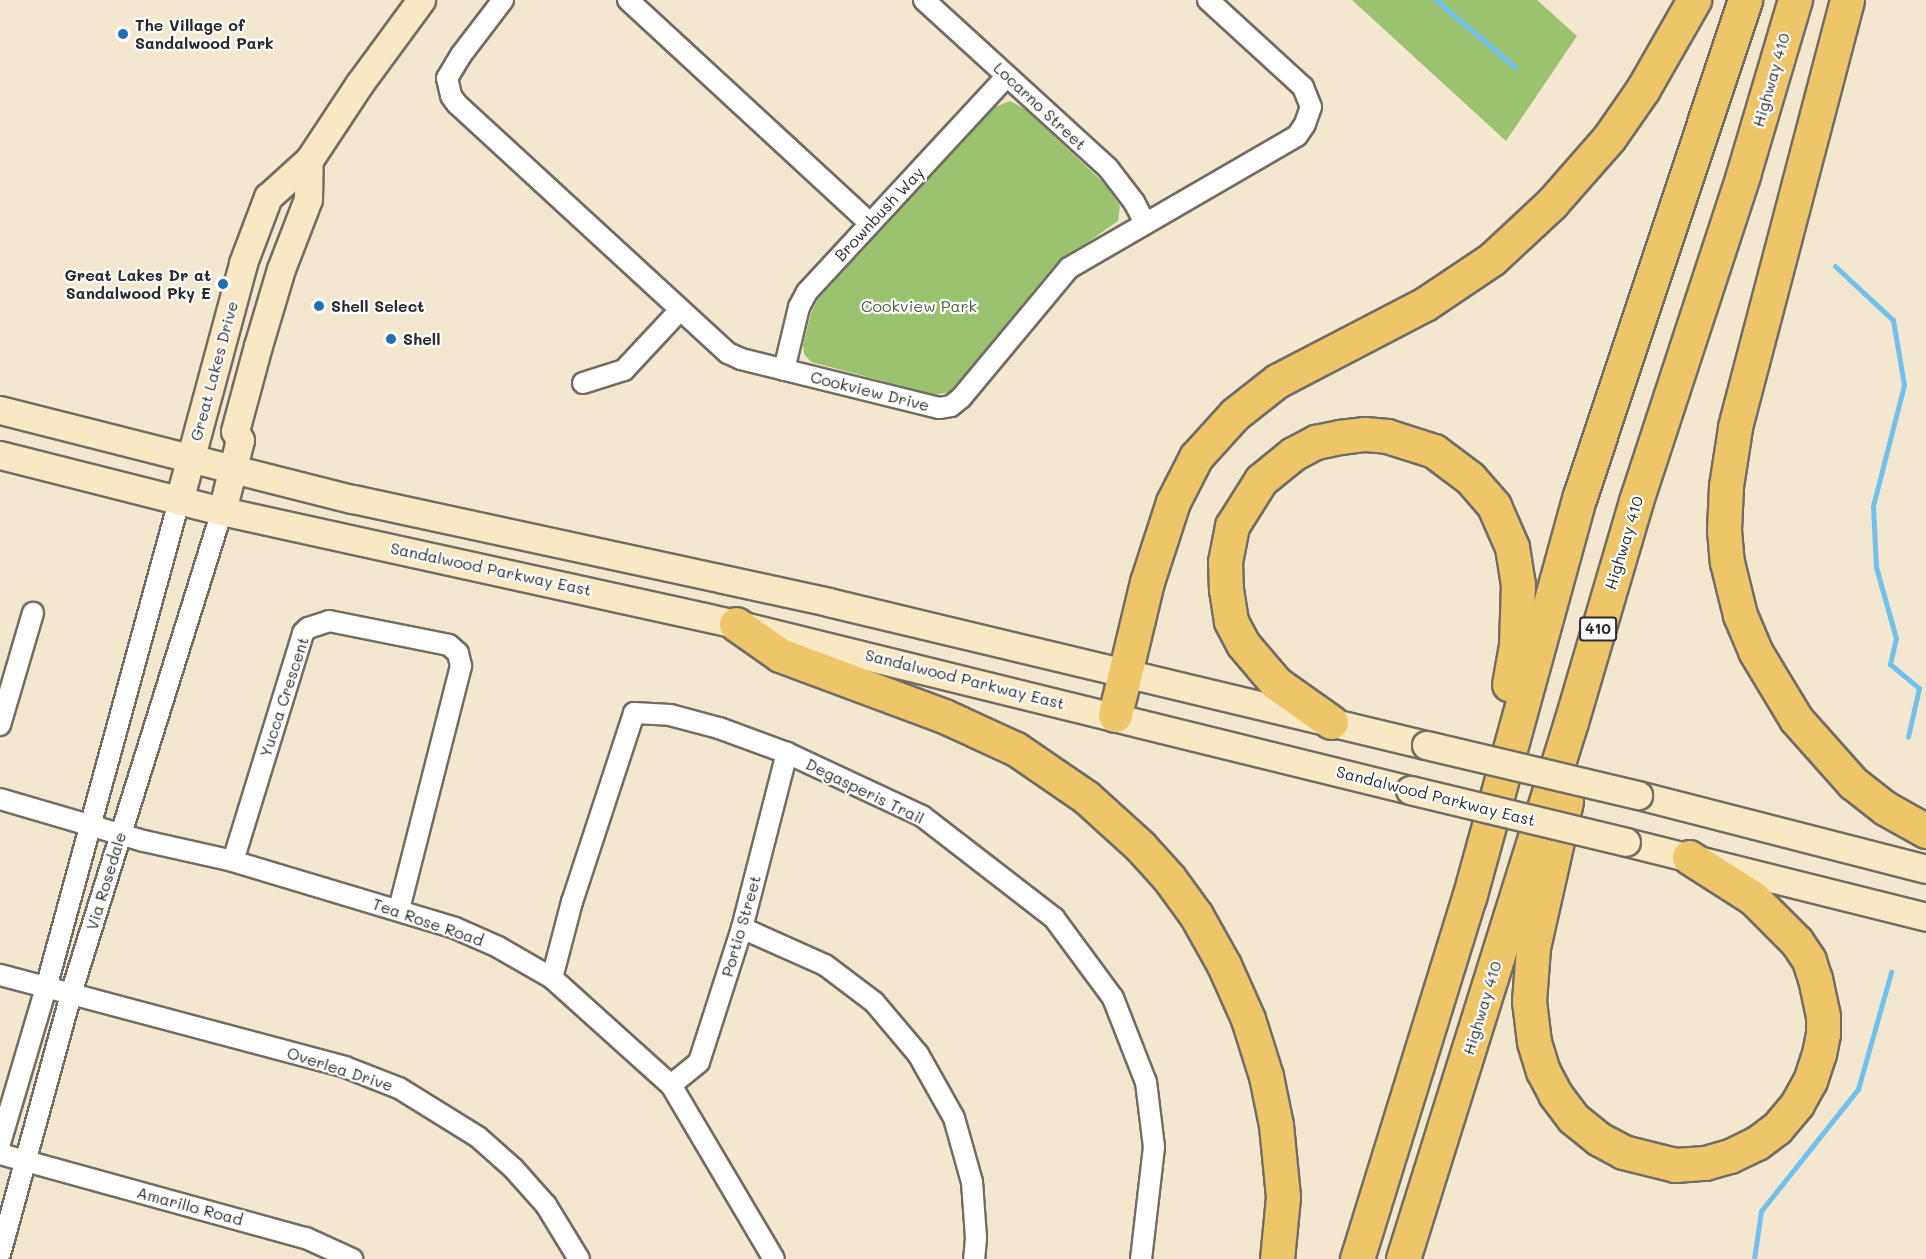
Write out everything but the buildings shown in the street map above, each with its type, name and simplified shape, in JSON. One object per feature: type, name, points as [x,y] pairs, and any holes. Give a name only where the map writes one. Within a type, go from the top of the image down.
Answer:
[{"type":"highway","points":[[1115,716],[1147,582],[1173,502],[1196,458],[1235,414],[1277,381],[1425,304],[1492,259],[1552,203],[1609,138],[1643,89],[1694,0]]},
{"type":"highway","points":[[1357,1259],[1469,898],[1580,495],[1745,0]]},
{"type":"highway","name":"Highway 410","points":[[1403,1259],[1571,722],[1636,501],[1743,175],[1795,0]]},
{"type":"highway","points":[[1847,0],[1735,428],[1726,486],[1724,530],[1727,562],[1740,615],[1755,651],[1796,719],[1853,783],[1885,808],[1926,831]]},
{"type":"highway","points":[[1330,722],[1276,683],[1243,644],[1231,621],[1226,590],[1227,546],[1232,526],[1243,505],[1261,480],[1293,454],[1316,442],[1340,437],[1365,434],[1387,436],[1434,451],[1470,478],[1494,506],[1508,537],[1515,565],[1518,584],[1516,645],[1506,696],[1466,855],[1469,898]]},
{"type":"highway","points":[[736,624],[780,655],[944,716],[1016,749],[1086,797],[1140,846],[1169,878],[1196,915],[1224,965],[1248,1019],[1266,1076],[1276,1125],[1282,1197],[1277,1259]]},
{"type":"highway","points":[[1571,722],[1575,762],[1533,948],[1529,1001],[1534,1042],[1543,1071],[1555,1094],[1573,1118],[1599,1139],[1623,1152],[1675,1164],[1705,1163],[1730,1156],[1757,1143],[1777,1128],[1797,1104],[1810,1082],[1823,1034],[1823,1016],[1815,979],[1809,960],[1797,942],[1753,898],[1689,857]]},
{"type":"main road","name":"Great Lakes Drive","points":[[179,501],[243,263],[268,197],[309,160],[360,83],[421,0]]},
{"type":"main road","points":[[222,512],[240,440],[235,431],[280,269],[308,199],[309,160]]},
{"type":"main road","points":[[0,410],[156,448],[189,460],[233,471],[828,602],[1125,675],[1638,795],[1926,869]]},
{"type":"main road","name":"Sandalwood Parkway East","points":[[0,455],[222,512],[736,624],[1926,917]]},
{"type":"street","name":"Cookview Drive","points":[[503,0],[451,69],[447,78],[451,96],[728,353],[784,370],[939,408],[951,406],[961,398],[1069,268],[1297,136],[1309,116],[1311,107],[1303,87],[1208,0]]},
{"type":"street","points":[[628,0],[870,223]]},
{"type":"street","name":"Locarno Street","points":[[924,0],[1108,168],[1134,202],[1145,223]]},
{"type":"street","name":"Brownbush Way","points":[[784,370],[799,307],[807,292],[1007,76]]},
{"type":"street","points":[[583,383],[624,370],[680,310]]},
{"type":"street","name":"Via Rosedale","points":[[0,1143],[46,988],[179,501]]},
{"type":"street","name":"Via Rosedale","points":[[0,1254],[71,994],[222,512]]},
{"type":"street","points":[[0,725],[33,613]]},
{"type":"street","name":"Yucca Crescent","points":[[233,861],[303,633],[308,628],[329,621],[449,645],[458,653],[460,672],[399,910]]},
{"type":"street","name":"Degasperis Trail","points":[[552,978],[572,902],[634,713],[670,715],[719,728],[787,753],[922,816],[1054,918],[1113,998],[1146,1082],[1154,1147],[1141,1259]]},
{"type":"street","name":"Portio Street","points":[[671,1085],[699,1062],[742,928],[787,753]]},
{"type":"street","name":"Tea Rose Road","points":[[0,799],[121,834],[233,861],[455,928],[498,947],[552,978],[671,1085],[774,1259]]},
{"type":"street","points":[[742,928],[825,965],[874,1002],[918,1054],[954,1118],[972,1182],[976,1238],[974,1259]]},
{"type":"street","name":"Overlea Drive","points":[[0,975],[345,1067],[399,1088],[478,1137],[513,1168],[546,1205],[579,1259]]},
{"type":"street","name":"Amarillo Road","points":[[0,1154],[306,1239],[351,1259]]},
{"type":"green space","points":[[1352,0],[1537,0],[1577,36],[1506,141]]},
{"type":"green space","name":"Cookview Park","points":[[1010,101],[1025,109],[1106,185],[1120,206],[1118,221],[1053,267],[950,392],[935,395],[811,362],[804,354],[803,345],[811,313],[818,299],[995,107]]},
{"type":"waterway","points":[[1436,0],[1515,67]]},
{"type":"waterway","points":[[1835,266],[1893,320],[1904,385],[1873,506],[1876,567],[1896,638],[1890,664],[1919,688],[1908,737]]},
{"type":"waterway","points":[[1754,1259],[1761,1211],[1858,1089],[1891,972]]},
{"type":"place","name":"The Village of Sandalwood Park","points":[[123,34]]},
{"type":"place","name":"Great Lakes Dr at Sandalwood Pky E","points":[[223,284]]},
{"type":"place","name":"Shell Select","points":[[319,306]]},
{"type":"place","name":"Shell","points":[[391,339]]}]
